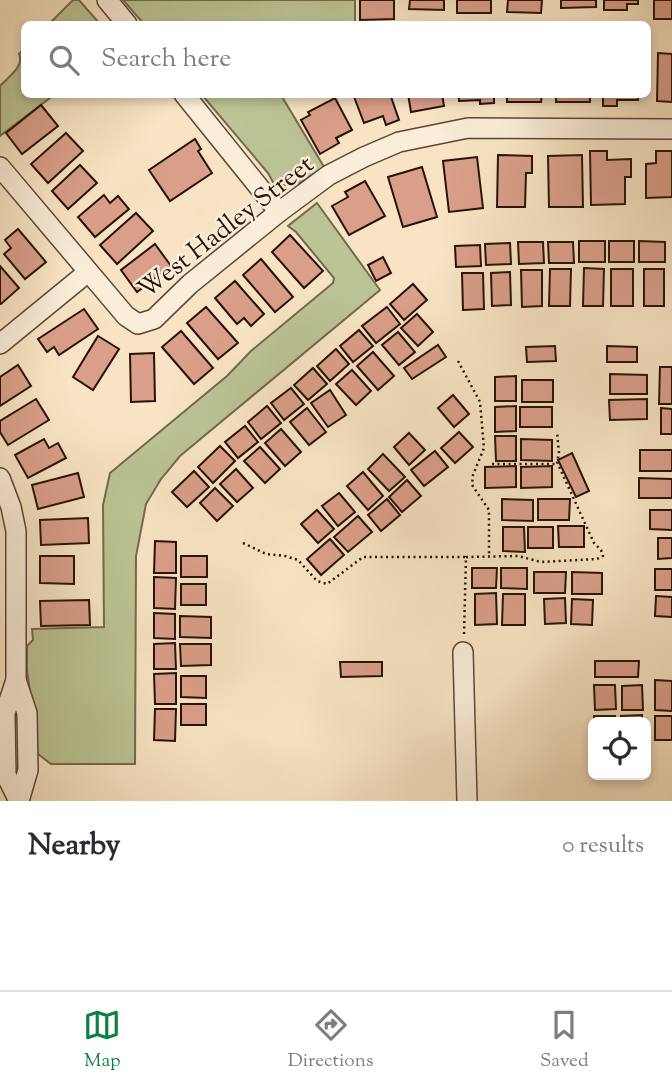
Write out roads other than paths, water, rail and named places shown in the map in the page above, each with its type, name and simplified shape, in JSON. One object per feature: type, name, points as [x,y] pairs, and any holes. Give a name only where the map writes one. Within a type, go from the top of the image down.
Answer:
[{"type":"street","points":[[107,0],[124,21]]},
{"type":"street","points":[[187,98],[279,212]]},
{"type":"street","name":"West Hadley Street","points":[[0,167],[126,316],[138,324],[153,319],[279,212],[329,175],[399,142],[468,128],[672,129]]},
{"type":"street","points":[[0,344],[88,272]]},
{"type":"street","points":[[0,478],[11,507],[16,531],[8,607],[16,680],[27,713],[27,770],[19,801]]},
{"type":"street","points":[[463,652],[467,801]]}]
